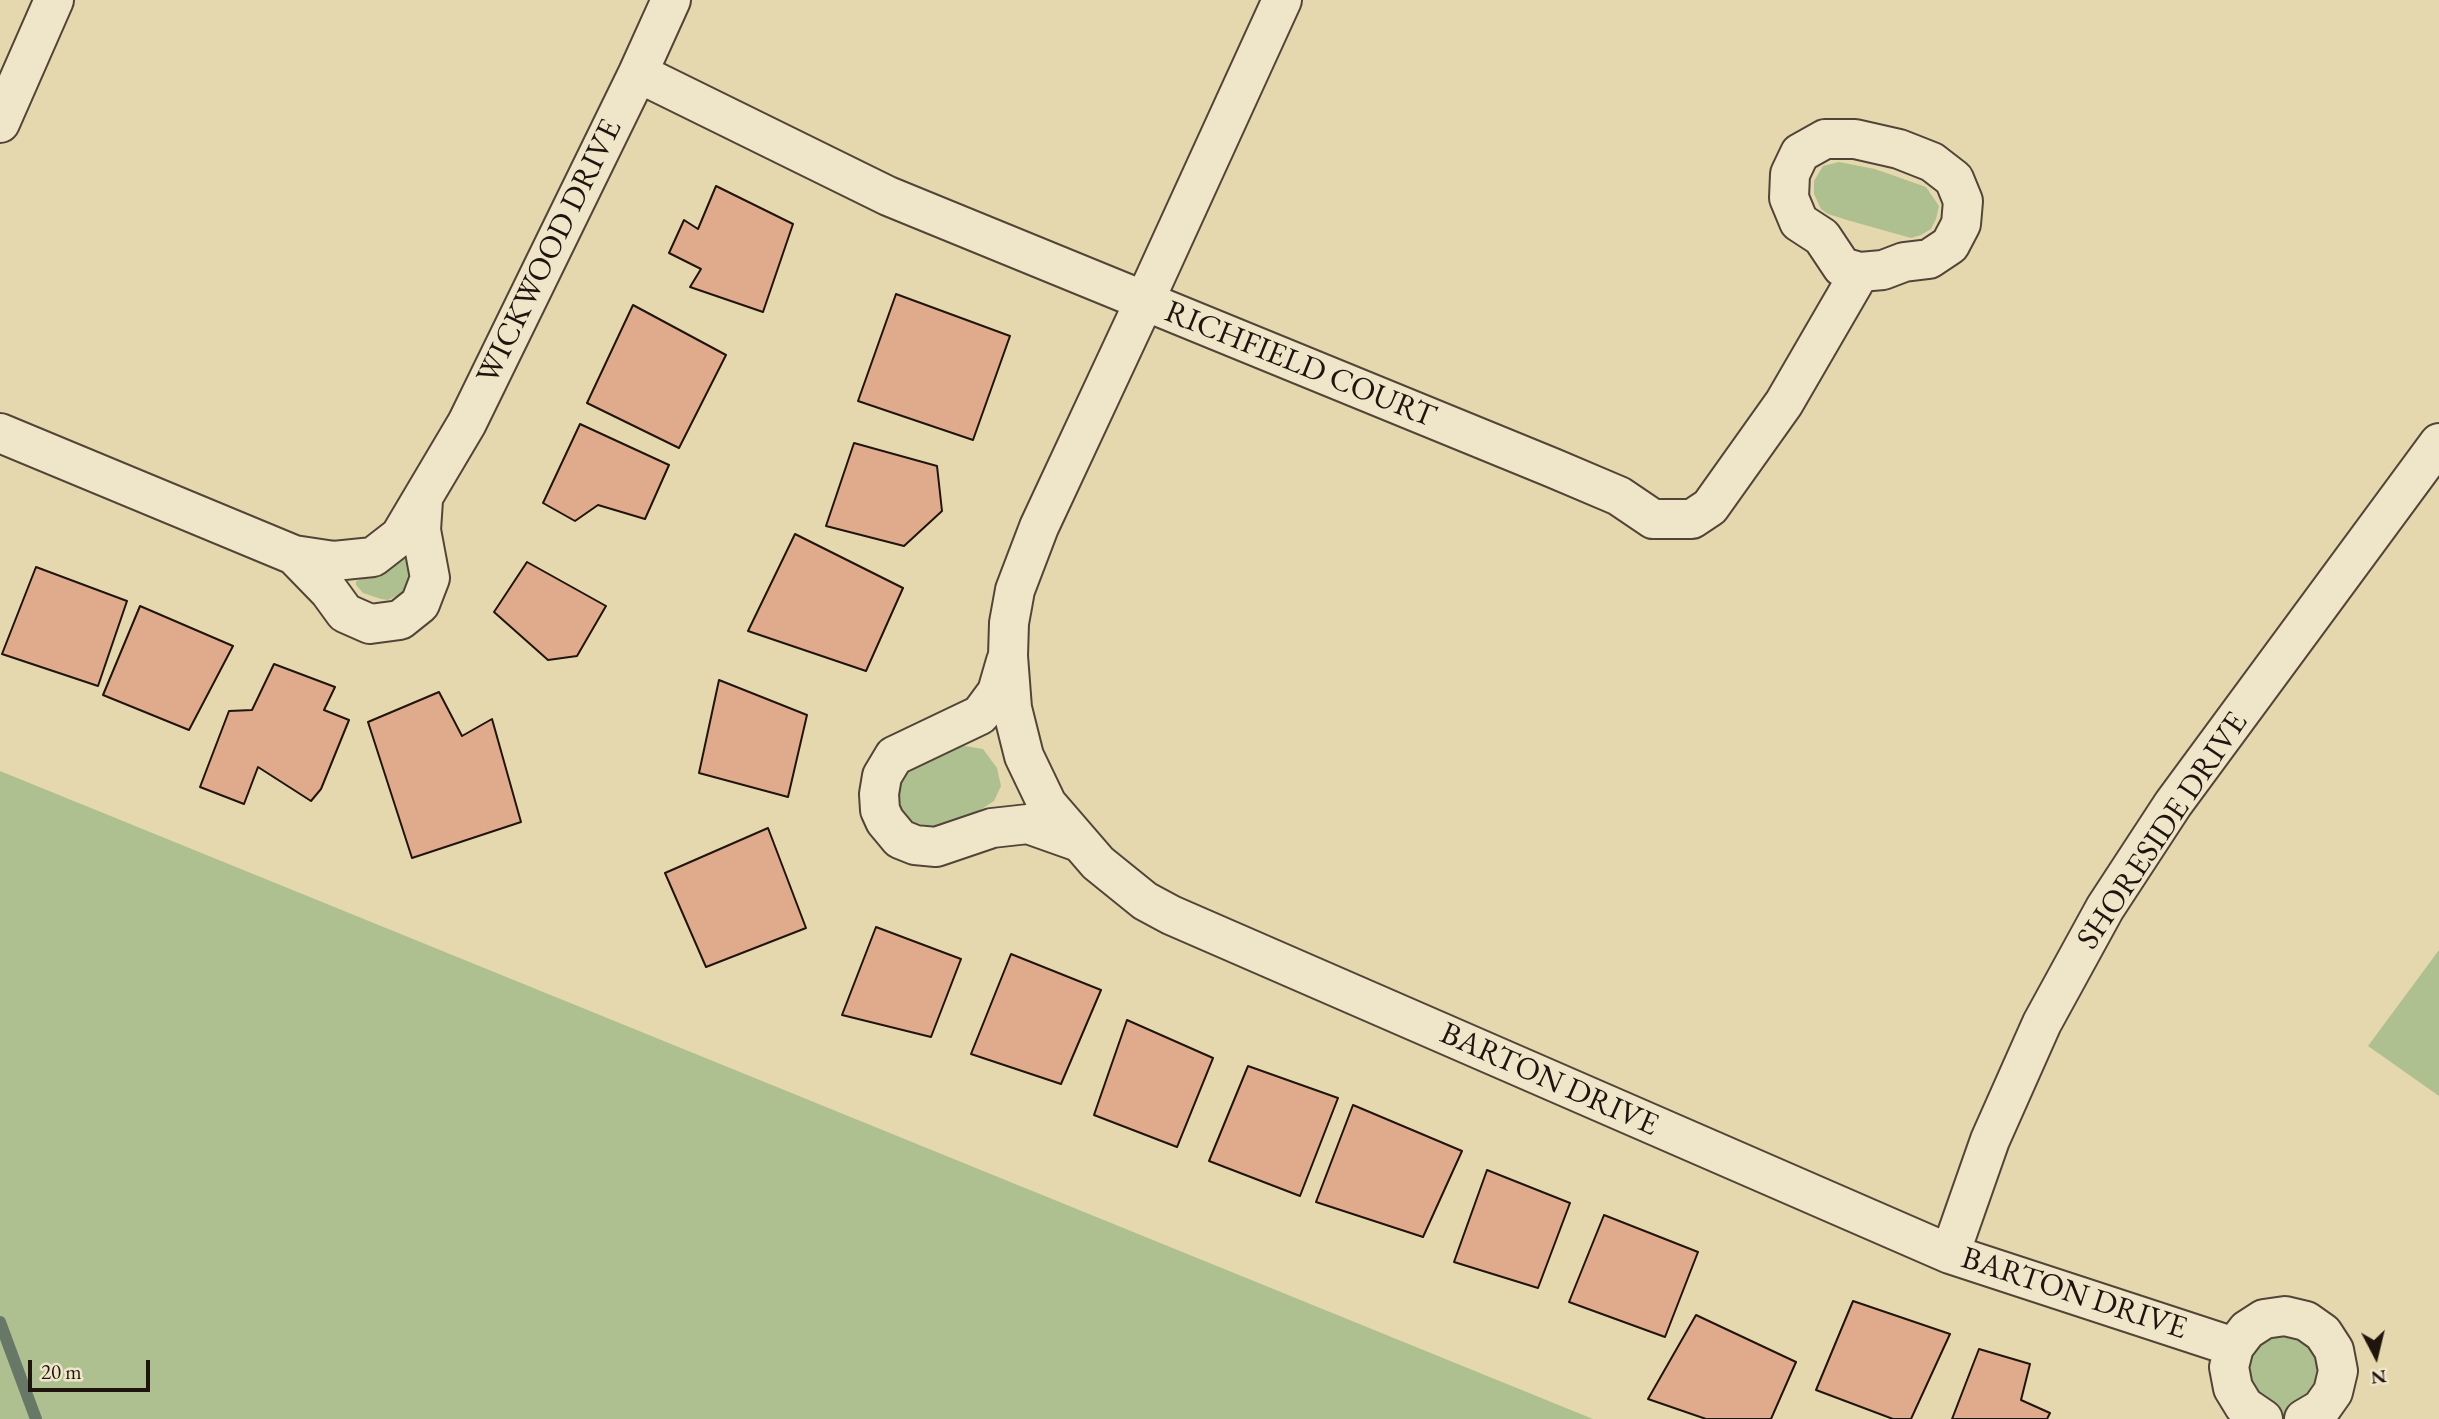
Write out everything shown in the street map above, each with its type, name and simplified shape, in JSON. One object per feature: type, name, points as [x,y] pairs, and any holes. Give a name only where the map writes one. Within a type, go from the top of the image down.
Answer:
[{"type":"street","points":[[0,123],[54,0]]},
{"type":"street","name":"WICKWOOD DRIVE","points":[[294,555],[334,561],[373,557],[400,536],[478,401],[671,0]]},
{"type":"street","points":[[1077,841],[1028,824],[992,828],[936,846],[915,845],[900,839],[885,821],[880,810],[882,776],[894,756],[980,715],[997,692],[1008,656],[1009,623],[1015,590],[1039,527],[1282,0]]},
{"type":"street","name":"RICHFIELD COURT","points":[[638,73],[888,196],[1619,496],[1653,519],[1692,519],[1710,507],[1784,402],[1860,272]]},
{"type":"street","points":[[1825,139],[1855,139],[1888,146],[1932,162],[1954,179],[1963,201],[1961,224],[1950,245],[1929,260],[1903,262],[1882,270],[1860,272],[1842,267],[1822,237],[1799,222],[1789,198],[1790,174],[1800,153],[1825,139]]},
{"type":"street","points":[[0,433],[294,555]]},
{"type":"street","name":"SHORESIDE DRIVE","points":[[1950,1254],[1990,1140],[2036,1035],[2105,908],[2173,804],[2439,443]]},
{"type":"street","name":"WICKWOOD DRIVE","points":[[294,555],[345,613],[370,624],[400,620],[420,604],[430,578],[421,530],[423,500]]},
{"type":"street","name":"BARTON DRIVE","points":[[1008,656],[1012,708],[1024,756],[1047,804],[1098,863],[1145,901],[1171,915],[1950,1254],[2234,1347]]},
{"type":"street","points":[[2263,1419],[2244,1406],[2233,1388],[2229,1367],[2234,1347],[2247,1330],[2264,1319],[2286,1316],[2306,1321],[2323,1333],[2334,1350],[2337,1371],[2333,1391],[2321,1409],[2304,1419]]},
{"type":"green space","points":[[1839,162],[1875,169],[1926,187],[1939,206],[1931,229],[1911,238],[1828,214],[1821,209],[1814,194],[1814,181],[1823,166]]},
{"type":"green space","points":[[405,558],[408,560],[410,577],[400,594],[388,600],[381,599],[363,593],[356,585],[356,581],[382,572]]},
{"type":"green space","points":[[965,746],[983,749],[997,768],[1001,786],[994,801],[977,812],[935,826],[914,823],[905,816],[899,803],[898,787],[902,776],[910,767],[950,749]]},
{"type":"green space","points":[[0,771],[1593,1419],[0,1419]]},
{"type":"green space","points":[[2439,950],[2439,1096],[2368,1046]]},
{"type":"green space","points":[[2293,1322],[2330,1371],[2297,1419],[2258,1419],[2228,1363]]},
{"type":"building","points":[[716,186],[793,224],[763,312],[690,287],[701,269],[669,253],[684,220],[698,229]]},
{"type":"building","points":[[896,294],[1010,336],[973,440],[858,401]]},
{"type":"building","points":[[633,305],[726,355],[679,448],[587,403]]},
{"type":"building","points":[[580,424],[669,465],[645,519],[598,505],[575,521],[543,503]]},
{"type":"building","points":[[854,443],[937,466],[942,511],[904,546],[826,526]]},
{"type":"building","points":[[795,534],[903,588],[866,671],[748,631]]},
{"type":"building","points":[[527,562],[606,606],[577,656],[548,660],[494,612]]},
{"type":"building","points":[[36,567],[127,601],[98,686],[2,654]]},
{"type":"building","points":[[140,606],[233,646],[189,730],[103,695]]},
{"type":"building","points":[[274,664],[335,687],[324,710],[349,720],[321,789],[311,801],[258,767],[244,804],[200,787],[229,711],[252,710]]},
{"type":"building","points":[[719,680],[807,715],[788,797],[699,773]]},
{"type":"building","points":[[439,692],[462,736],[492,719],[521,822],[412,858],[368,722]]},
{"type":"building","points":[[768,828],[806,928],[706,967],[665,873]]},
{"type":"building","points":[[876,927],[961,959],[931,1037],[842,1015]]},
{"type":"building","points":[[1011,954],[1101,990],[1061,1084],[971,1054]]},
{"type":"building","points":[[1127,1020],[1213,1058],[1177,1147],[1094,1115]]},
{"type":"building","points":[[1248,1066],[1338,1098],[1300,1196],[1209,1161]]},
{"type":"building","points":[[1353,1105],[1462,1151],[1423,1237],[1316,1202]]},
{"type":"building","points":[[1487,1170],[1570,1203],[1538,1288],[1454,1262]]},
{"type":"building","points":[[1604,1215],[1698,1252],[1665,1337],[1569,1302]]},
{"type":"building","points":[[1853,1301],[1950,1334],[1911,1419],[1893,1419],[1816,1390]]},
{"type":"building","points":[[1696,1315],[1796,1362],[1771,1419],[1706,1419],[1648,1399]]},
{"type":"building","points":[[1979,1349],[2030,1364],[2021,1400],[2050,1413],[2047,1419],[1952,1419]]},
{"type":"waterway","points":[[0,1322],[36,1419]]}]
